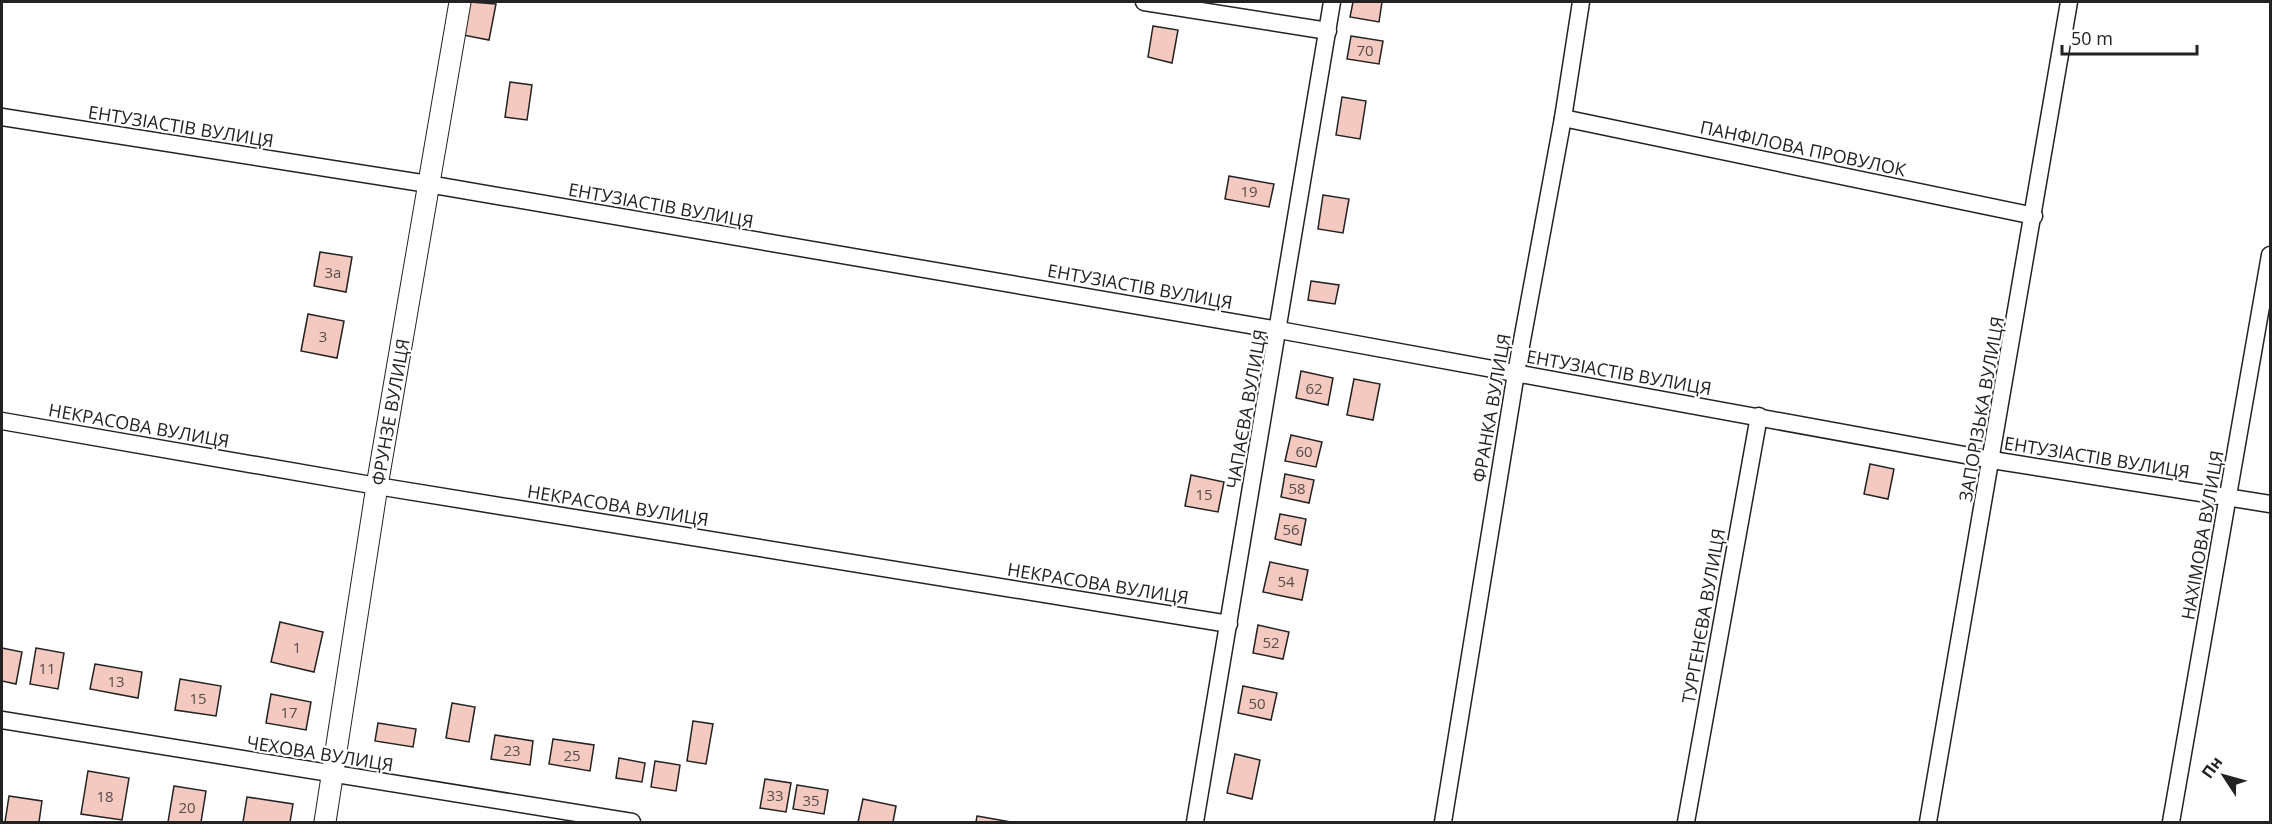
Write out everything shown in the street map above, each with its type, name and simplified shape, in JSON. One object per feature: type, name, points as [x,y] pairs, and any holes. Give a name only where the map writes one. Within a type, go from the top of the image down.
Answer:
[{"type":"street","name":"ФРУНЗЕ ВУЛИЦЯ","points":[[325,822],[377,486],[460,2]]},
{"type":"street","points":[[1144,2],[1328,31]]},
{"type":"street","name":"ЧАПАЄВА ВУЛИЦЯ","points":[[1196,822],[1332,2]]},
{"type":"street","name":"ФРАНКА ВУЛИЦЯ","points":[[1443,822],[1516,373],[1563,118],[1581,2]]},
{"type":"street","name":"ЗАПОРІЗЬКА ВУЛИЦЯ","points":[[1928,822],[2069,2]]},
{"type":"street","name":"ЕНТУЗІАСТІВ ВУЛИЦЯ","points":[[2,117],[428,184],[1279,330],[1992,460],[2271,504]]},
{"type":"street","name":"ПАНФІЛОВА ПРОВУЛОК","points":[[1563,118],[2034,216]]},
{"type":"street","name":"НАХІМОВА ВУЛИЦЯ","points":[[2171,822],[2271,255]]},
{"type":"street","name":"ТУРГЕНЄВА ВУЛИЦЯ","points":[[1686,822],[1759,416]]},
{"type":"street","name":"НЕКРАСОВА ВУЛИЦЯ","points":[[2,421],[377,486],[1229,624]]},
{"type":"street","name":"ЧЕХОВА ВУЛИЦЯ","points":[[2,720],[632,822]]},
{"type":"building","points":[[470,2],[496,4],[489,40],[463,35]]},
{"type":"building","points":[[1353,2],[1382,2],[1379,22],[1350,17]]},
{"type":"building","points":[[1153,26],[1178,30],[1172,63],[1148,57]]},
{"type":"building","points":[[1351,36],[1383,41],[1379,64],[1347,59]]},
{"type":"building","points":[[510,82],[532,85],[527,120],[505,117]]},
{"type":"building","points":[[1342,97],[1366,101],[1360,139],[1336,135]]},
{"type":"building","points":[[1229,176],[1274,184],[1269,207],[1225,199]]},
{"type":"building","points":[[1323,195],[1349,199],[1343,233],[1318,229]]},
{"type":"building","points":[[320,252],[352,257],[346,292],[314,286]]},
{"type":"building","points":[[1311,281],[1339,285],[1335,304],[1308,300]]},
{"type":"building","points":[[308,314],[344,321],[337,358],[301,351]]},
{"type":"building","points":[[1301,371],[1333,378],[1328,405],[1296,398]]},
{"type":"building","points":[[1354,379],[1380,384],[1373,420],[1347,415]]},
{"type":"building","points":[[1291,435],[1322,442],[1316,467],[1285,461]]},
{"type":"building","points":[[1870,464],[1894,469],[1888,499],[1864,494]]},
{"type":"building","points":[[1285,474],[1314,480],[1309,503],[1281,497]]},
{"type":"building","points":[[1191,475],[1224,482],[1218,512],[1185,506]]},
{"type":"building","points":[[1280,514],[1306,519],[1301,545],[1275,539]]},
{"type":"building","points":[[1270,562],[1308,570],[1302,600],[1263,592]]},
{"type":"building","points":[[280,622],[323,632],[314,672],[271,662]]},
{"type":"building","points":[[1258,625],[1289,632],[1283,659],[1253,653]]},
{"type":"building","points":[[2,648],[22,652],[16,684],[2,681]]},
{"type":"building","points":[[36,648],[64,653],[58,689],[30,684]]},
{"type":"building","points":[[95,664],[142,672],[138,698],[90,689]]},
{"type":"building","points":[[180,679],[221,686],[216,716],[175,710]]},
{"type":"building","points":[[1243,686],[1277,693],[1271,720],[1238,713]]},
{"type":"building","points":[[271,694],[311,702],[306,730],[266,723]]},
{"type":"building","points":[[452,703],[475,707],[469,742],[446,738]]},
{"type":"building","points":[[693,721],[713,724],[706,764],[687,761]]},
{"type":"building","points":[[378,723],[416,729],[413,747],[375,741]]},
{"type":"building","points":[[495,735],[533,741],[530,765],[491,759]]},
{"type":"building","points":[[553,739],[594,745],[590,771],[549,764]]},
{"type":"building","points":[[1235,754],[1260,760],[1252,799],[1227,793]]},
{"type":"building","points":[[619,758],[645,763],[642,782],[616,778]]},
{"type":"building","points":[[655,761],[680,765],[676,791],[651,787]]},
{"type":"building","points":[[88,771],[129,778],[122,820],[81,814]]},
{"type":"building","points":[[765,779],[791,783],[786,812],[760,808]]},
{"type":"building","points":[[797,785],[828,790],[824,814],[793,809]]},
{"type":"building","points":[[174,786],[206,791],[201,822],[168,822]]},
{"type":"building","points":[[9,796],[42,801],[39,822],[5,822]]},
{"type":"building","points":[[247,797],[293,804],[290,822],[243,822]]},
{"type":"building","points":[[863,799],[896,806],[893,822],[858,822]]},
{"type":"building","points":[[977,816],[1011,822],[976,822]]}]
